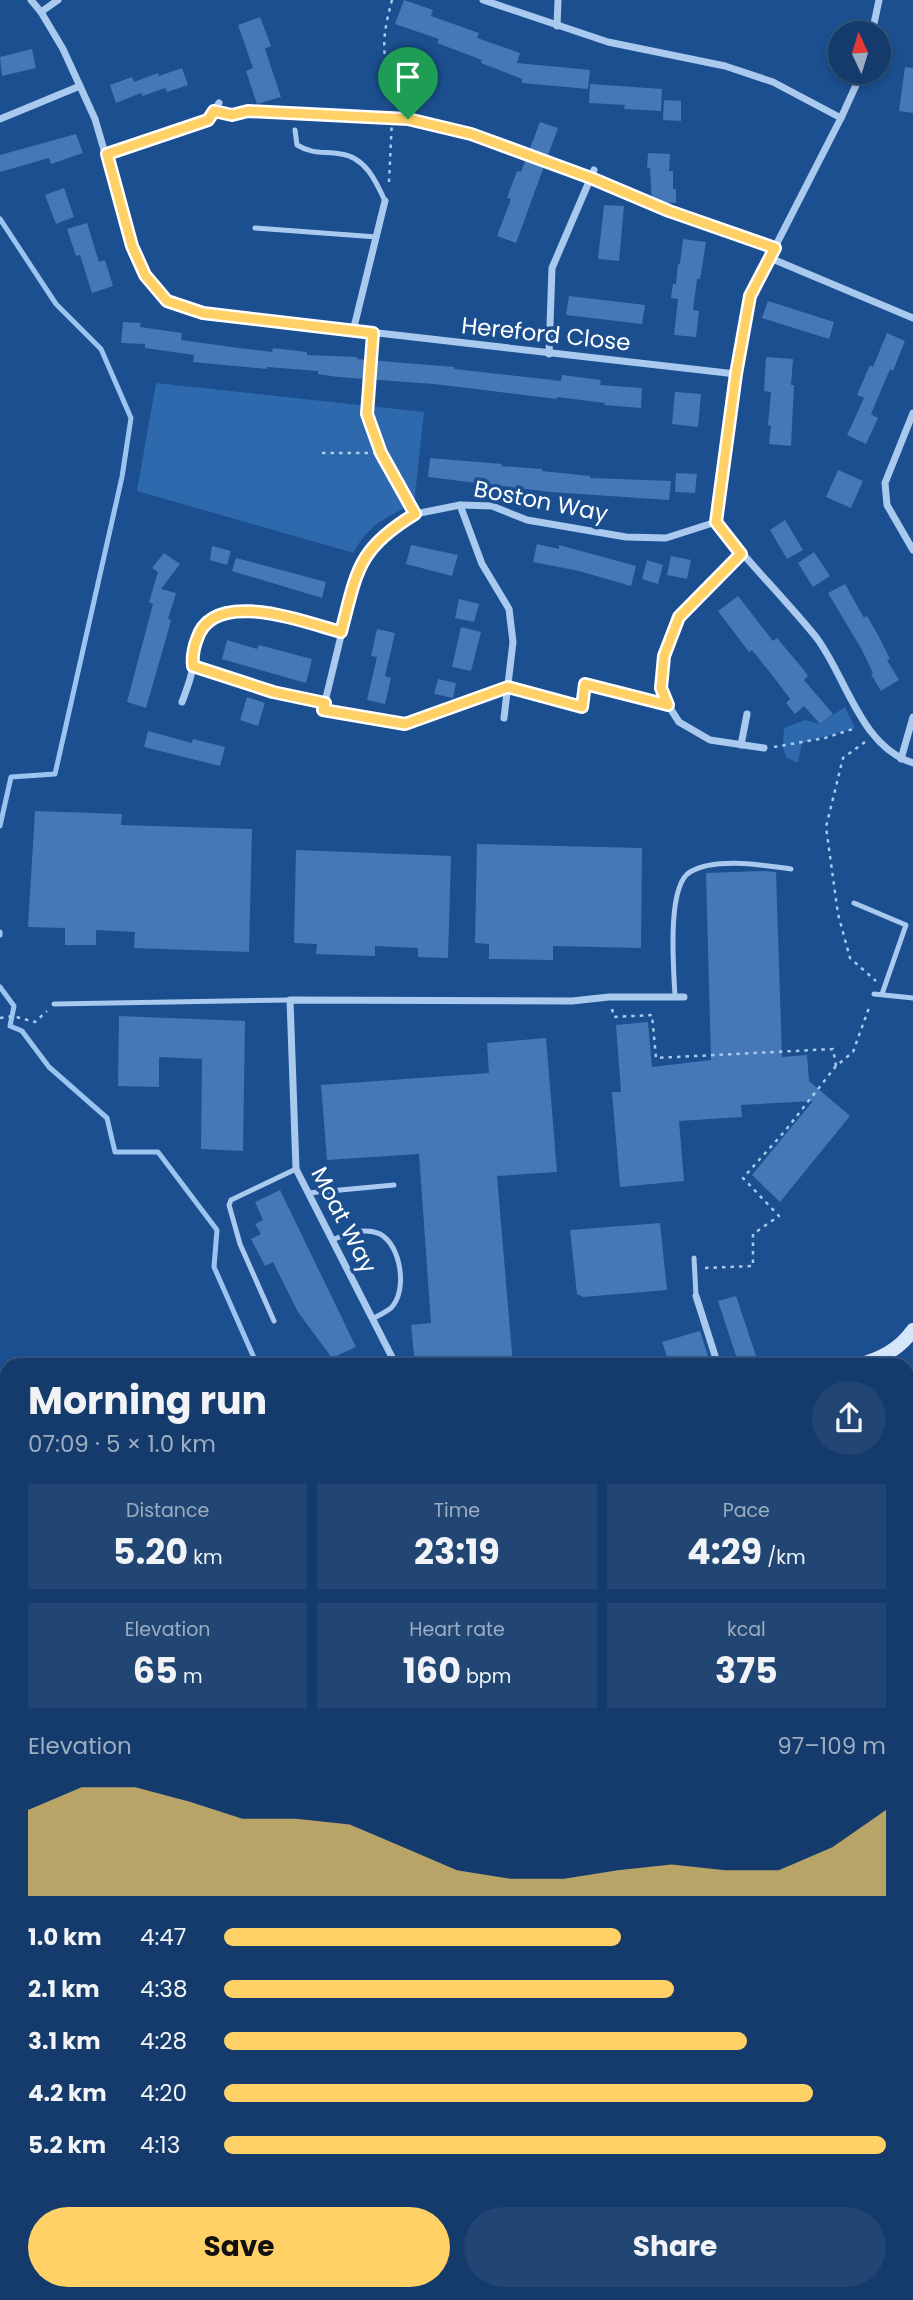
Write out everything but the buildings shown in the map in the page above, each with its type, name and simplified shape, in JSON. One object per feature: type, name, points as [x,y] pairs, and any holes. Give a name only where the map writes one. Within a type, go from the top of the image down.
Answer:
[{"type":"street","name":"Hereford Close","points":[[31,0],[63,49],[96,118],[132,246],[145,275],[167,301],[203,313],[736,374]]},
{"type":"street","points":[[41,12],[58,0]]},
{"type":"street","points":[[483,0],[608,42],[725,66],[773,82],[841,118]]},
{"type":"street","points":[[557,26],[558,0]]},
{"type":"street","points":[[875,21],[879,0]]},
{"type":"street","points":[[857,84],[750,296],[736,374],[716,522],[817,639],[873,735],[901,759],[913,763]]},
{"type":"street","points":[[0,119],[80,86]]},
{"type":"street","points":[[107,154],[208,120],[219,103]]},
{"type":"street","points":[[549,354],[552,268],[594,170]]},
{"type":"street","points":[[352,331],[385,201]]},
{"type":"street","points":[[770,258],[913,318]]},
{"type":"street","points":[[913,413],[886,483],[887,505],[913,550]]},
{"type":"street","points":[[460,505],[482,564],[509,609],[513,642],[504,718]]},
{"type":"street","name":"Boston Way","points":[[324,707],[356,574],[372,547],[394,527],[415,514],[460,505],[492,506],[527,520],[626,537],[666,538],[716,522]]},
{"type":"street","points":[[741,554],[679,617],[664,656],[661,688],[679,722],[710,740],[764,748]]},
{"type":"street","points":[[182,702],[200,629],[215,616],[240,610],[265,612],[341,632]]},
{"type":"street","points":[[741,745],[747,713]]},
{"type":"street","points":[[901,759],[913,717]]},
{"type":"street","points":[[290,1000],[572,1001],[680,997]]},
{"type":"street","name":"Moat Way","points":[[290,1000],[296,1169],[392,1358]]},
{"type":"street","points":[[696,1296],[716,1358]]},
{"type":"street","points":[[881,1358],[897,1348],[913,1331]]},
{"type":"lane","points":[[295,130],[297,145],[310,153],[343,154],[358,160],[376,180],[385,201]]},
{"type":"lane","points":[[255,228],[377,237]]},
{"type":"lane","points":[[680,997],[672,935],[680,886],[687,873],[709,864],[760,865],[791,869]]},
{"type":"lane","points":[[854,904],[910,926],[882,995]]},
{"type":"lane","points":[[874,994],[913,998]]},
{"type":"lane","points":[[54,1004],[290,1000]]},
{"type":"lane","points":[[274,1321],[240,1244],[229,1205],[231,1200],[270,1179],[296,1169]]},
{"type":"lane","points":[[308,1193],[394,1185]]},
{"type":"lane","points":[[332,1240],[347,1233],[366,1231],[381,1235],[393,1248],[400,1268],[400,1292],[392,1307],[372,1319]]},
{"type":"lane","points":[[694,1258],[696,1296]]},
{"type":"path","points":[[393,0],[383,40],[385,63],[418,122]]},
{"type":"path","points":[[214,111],[232,115],[248,111],[392,119],[471,134],[591,178],[669,211],[775,248]]},
{"type":"path","points":[[385,201],[391,174],[392,119]]},
{"type":"path","points":[[373,333],[367,414],[381,453],[415,514]]},
{"type":"path","points":[[322,453],[381,453]]},
{"type":"path","points":[[193,666],[324,707],[405,724],[508,687],[582,707],[585,684],[668,705]]},
{"type":"path","points":[[764,748],[794,745],[867,724]]},
{"type":"path","points":[[695,1269],[753,1266],[753,1234],[779,1216],[743,1178],[785,1131],[836,1066],[852,1052],[874,994],[876,981],[850,958],[838,914],[826,827],[843,758],[873,735]]},
{"type":"path","points":[[0,1018],[13,1016],[35,1022],[54,1004]]},
{"type":"path","points":[[614,1017],[652,1015],[656,1058],[833,1049],[836,1066]]},
{"type":"shaded area","points":[[156,383],[424,412],[414,504],[387,517],[371,529],[354,553],[137,491]]},
{"type":"shaded area","points":[[845,707],[855,728],[802,743],[798,763],[786,757],[783,747],[784,728],[805,720],[820,724]]},
{"type":"waterway","points":[[0,219],[56,304],[101,349],[131,418],[122,477],[55,774],[11,777],[0,826]]},
{"type":"waterway","points":[[0,987],[14,1006],[10,1026],[22,1031],[49,1067],[107,1118],[115,1152],[158,1152],[217,1230],[214,1267],[254,1358]]},
{"type":"route","points":[[214,111],[232,115],[248,111],[408,119],[471,134],[591,178],[669,211],[775,248],[750,296],[736,374],[716,522],[741,554],[679,617],[664,656],[661,688],[668,705],[585,684],[582,707],[508,687],[405,724],[392,723],[323,710],[325,703],[273,692],[193,666],[192,655],[200,629],[215,616],[240,610],[265,612],[341,632],[356,574],[372,547],[394,527],[415,514],[381,453],[367,414],[373,333],[203,313],[167,301],[145,275],[132,246],[107,154],[208,120],[214,111]]}]
